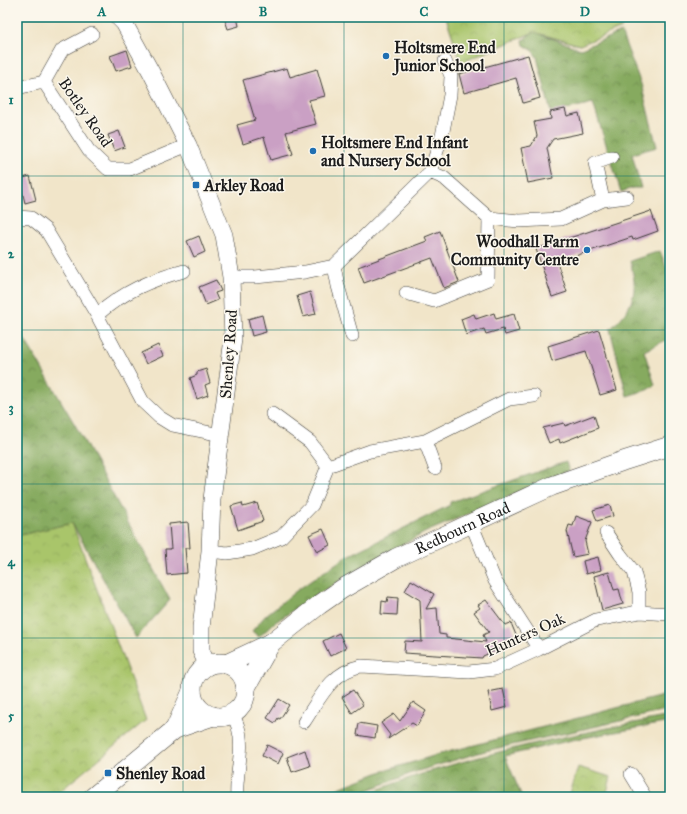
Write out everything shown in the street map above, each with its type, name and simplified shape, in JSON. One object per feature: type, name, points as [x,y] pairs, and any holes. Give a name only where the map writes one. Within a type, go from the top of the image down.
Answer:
[{"type":"main road","name":"Redbourn Road","points":[[217,665],[271,643],[342,589],[396,558],[471,522],[552,486],[623,460],[670,446]]},
{"type":"main road","name":"Redbourn Road","points":[[245,689],[271,643]]},
{"type":"main road","points":[[93,797],[175,729],[213,716],[225,716],[232,713],[242,702],[245,689],[244,681],[240,673],[234,668],[217,665],[196,676],[192,691],[175,729]]},
{"type":"main road","points":[[192,691],[197,705],[202,711],[213,716]]},
{"type":"street","name":"Shenley Road","points":[[118,17],[124,23],[151,72],[188,146],[224,235],[231,277],[233,339],[212,499],[210,551],[201,628],[201,652],[217,665]]},
{"type":"street","name":"Botley Road","points":[[17,88],[44,82],[62,50],[92,34]]},
{"type":"street","points":[[231,277],[255,277],[305,272],[334,266],[430,172],[442,136],[450,95],[451,76],[445,61]]},
{"type":"street","name":"Botley Road","points":[[44,82],[89,151],[108,169],[130,169],[188,146]]},
{"type":"street","points":[[602,200],[594,163],[612,157]]},
{"type":"street","points":[[430,172],[444,178],[489,218],[519,220],[561,219],[602,200],[627,197]]},
{"type":"street","points":[[17,217],[31,218],[46,230],[97,315],[143,402],[159,417],[172,425],[221,435]]},
{"type":"street","points":[[406,292],[434,301],[488,279],[489,218]]},
{"type":"street","points":[[334,266],[352,336]]},
{"type":"street","points":[[97,315],[115,300],[156,278],[184,271]]},
{"type":"street","points":[[210,551],[227,553],[252,549],[281,537],[312,505],[328,466],[370,451],[425,441],[509,399],[534,396]]},
{"type":"street","points":[[272,414],[310,442],[328,466]]},
{"type":"street","points":[[425,441],[435,468]]},
{"type":"street","points":[[471,522],[495,581],[539,649]]},
{"type":"street","points":[[606,533],[634,572],[639,592],[638,612]]},
{"type":"street","name":"Hunters Oak","points":[[304,722],[308,705],[331,682],[348,669],[361,666],[469,672],[494,669],[539,649],[596,620],[638,612],[670,614]]},
{"type":"street","points":[[232,713],[239,728],[241,745],[235,782],[237,797]]},
{"type":"street","points":[[631,774],[645,797]]},
{"type":"green space","points":[[446,17],[483,17],[580,45],[542,35],[581,49],[621,32],[641,84],[657,147],[632,154],[641,188],[633,188],[621,192],[593,103],[551,113],[537,57],[532,50],[524,45],[523,40],[532,33],[467,60],[462,65]]},
{"type":"green space","points":[[446,17],[613,17],[622,28],[580,45],[534,32],[467,60],[462,65]]},
{"type":"green space","points":[[660,251],[670,277],[670,338],[644,351],[655,385],[647,390],[627,396],[610,329],[625,314],[632,298],[634,281],[630,261]]},
{"type":"green space","points":[[17,326],[78,430],[170,600],[136,638],[72,523],[17,536]]},
{"type":"green space","points":[[566,462],[569,471],[426,532],[374,560],[304,603],[274,623],[259,637],[252,631],[266,615],[296,591],[344,558],[450,505],[450,502]]},
{"type":"green space","points":[[72,523],[146,720],[53,797],[17,797],[17,536]]},
{"type":"green space","points":[[670,694],[670,710],[485,751],[415,772],[350,797],[316,797],[377,773],[440,754]]},
{"type":"green space","points":[[670,716],[670,722],[572,740],[505,756],[522,797],[359,797],[435,770],[474,759],[591,731]]},
{"type":"green space","points":[[578,767],[611,777],[607,792],[613,797],[569,797]]},
{"type":"building","points":[[224,17],[237,17],[239,26],[228,29]]},
{"type":"building","points":[[127,50],[132,66],[116,71],[110,56]]},
{"type":"building","points":[[528,55],[540,98],[523,103],[516,78],[464,93],[459,74]]},
{"type":"building","name":"Holtsmere End Infant and Nursery School","points":[[287,68],[290,77],[317,69],[325,96],[309,100],[316,124],[286,132],[293,154],[271,160],[264,137],[243,144],[237,125],[255,120],[243,80]]},
{"type":"building","points":[[565,109],[567,116],[579,113],[583,133],[553,139],[547,148],[553,178],[528,183],[521,148],[531,146],[537,136],[534,122],[551,119],[550,112]]},
{"type":"building","points":[[119,131],[125,147],[114,151],[108,135]]},
{"type":"building","points":[[30,176],[36,200],[25,203],[19,179]]},
{"type":"building","points":[[651,211],[658,231],[633,240],[632,237],[557,262],[567,292],[552,297],[536,249]]},
{"type":"building","points":[[440,231],[459,282],[444,288],[432,258],[364,283],[358,267],[427,241],[425,237]]},
{"type":"building","points":[[199,236],[205,252],[194,257],[187,241]]},
{"type":"building","points":[[216,280],[221,291],[215,293],[218,300],[206,305],[199,287]]},
{"type":"building","points":[[310,292],[316,314],[303,317],[297,296]]},
{"type":"building","points":[[494,313],[496,319],[514,314],[519,331],[505,335],[503,329],[486,334],[484,329],[466,335],[461,319],[474,314],[476,319]]},
{"type":"building","points":[[262,315],[266,332],[252,336],[248,319]]},
{"type":"building","points":[[599,330],[617,390],[600,395],[586,351],[552,361],[548,346]]},
{"type":"building","points":[[158,345],[163,356],[146,364],[141,353]]},
{"type":"building","points":[[206,369],[210,383],[205,385],[208,395],[197,399],[190,378],[197,375],[197,372]]},
{"type":"building","points":[[594,415],[598,428],[560,443],[559,439],[549,443],[543,428],[564,423],[565,426]]},
{"type":"building","points":[[242,503],[243,507],[257,503],[263,521],[238,530],[231,506]]},
{"type":"building","points":[[610,505],[613,516],[597,521],[593,510]]},
{"type":"building","points":[[576,516],[592,522],[585,541],[588,554],[573,557],[567,531],[569,525],[573,526]]},
{"type":"building","points":[[188,522],[190,548],[185,548],[187,573],[167,575],[165,549],[171,549],[169,524]]},
{"type":"building","points":[[323,529],[330,545],[317,552],[309,535]]},
{"type":"building","points":[[598,557],[601,570],[586,574],[583,561]]},
{"type":"building","points":[[609,572],[614,590],[619,589],[623,604],[602,610],[594,576]]},
{"type":"building","points":[[411,580],[434,594],[426,609],[437,608],[439,634],[446,635],[446,638],[486,642],[483,635],[489,632],[474,612],[480,608],[478,605],[486,600],[505,625],[511,623],[518,640],[483,656],[482,658],[404,653],[405,641],[422,642],[420,600],[405,591]]},
{"type":"building","points":[[388,597],[398,598],[397,615],[381,614],[382,601],[387,602]]},
{"type":"building","points":[[339,633],[346,648],[330,656],[323,641]]},
{"type":"building","points":[[503,689],[507,707],[492,711],[488,692]]},
{"type":"building","points":[[353,690],[363,705],[352,713],[342,697]]},
{"type":"building","points":[[279,699],[289,705],[280,719],[278,718],[275,723],[267,718]]},
{"type":"building","points":[[413,702],[426,711],[417,726],[412,723],[388,739],[390,735],[381,723],[394,714],[400,721]]},
{"type":"building","points":[[359,723],[377,726],[375,738],[357,735]]},
{"type":"building","points":[[267,745],[283,753],[278,764],[262,756]]},
{"type":"building","points":[[305,750],[310,766],[292,772],[287,757]]},
{"type":"place","name":"Holtsmere End Junior School","points":[[386,56]]},
{"type":"place","name":"Holtsmere End Infant and Nursery School","points":[[313,151]]},
{"type":"place","name":"Arkley Road","points":[[196,185]]},
{"type":"place","name":"Woodhall Farm Community Centre","points":[[587,250]]},
{"type":"place","name":"Shenley Road","points":[[108,773]]}]
